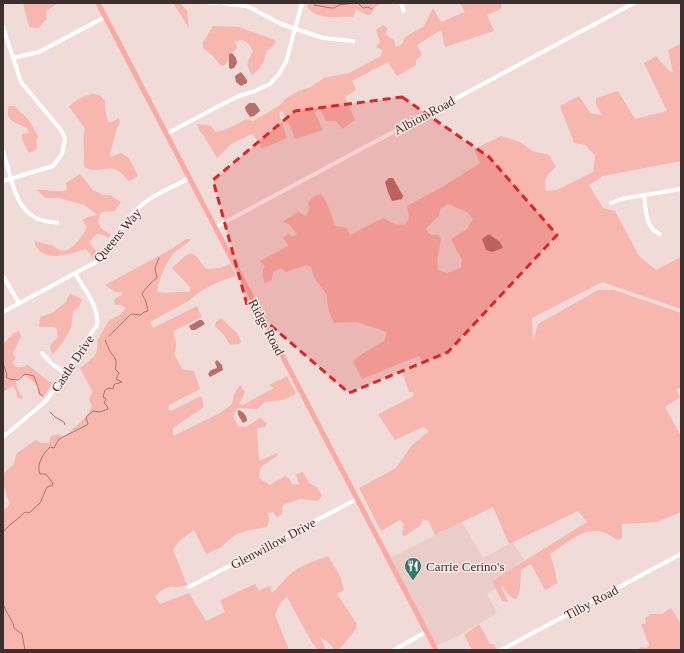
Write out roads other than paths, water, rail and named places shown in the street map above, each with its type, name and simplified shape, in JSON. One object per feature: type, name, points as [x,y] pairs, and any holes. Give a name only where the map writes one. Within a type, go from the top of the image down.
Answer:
[{"type":"main road","name":"Ridge Road","points":[[98,3],[188,179],[436,650]]},
{"type":"street","points":[[209,3],[216,3]]},
{"type":"street","points":[[223,3],[246,6],[281,24],[323,38],[353,41]]},
{"type":"street","points":[[166,134],[217,106],[270,84],[279,74],[286,62],[302,3]]},
{"type":"street","points":[[401,3],[404,11]]},
{"type":"street","name":"Albion Road","points":[[214,228],[634,3]]},
{"type":"street","points":[[13,58],[39,52],[105,17]]},
{"type":"street","points":[[3,27],[21,82],[60,130],[65,139],[62,154],[53,166],[3,181]]},
{"type":"street","points":[[3,152],[18,199],[25,210],[35,218],[57,223]]},
{"type":"street","name":"Queens Way","points":[[3,312],[96,262],[104,254],[134,212],[145,202],[188,179]]},
{"type":"street","points":[[611,204],[620,199],[681,189]]},
{"type":"street","points":[[644,196],[648,224],[654,231],[660,234]]},
{"type":"street","name":"Castle Drive","points":[[3,437],[46,401],[97,324],[97,317],[94,308],[76,273]]},
{"type":"street","points":[[3,276],[19,303]]},
{"type":"street","points":[[42,353],[52,364],[65,373]]},
{"type":"street","name":"Glenwillow Drive","points":[[189,587],[357,499]]},
{"type":"street","name":"Tilby Road","points":[[501,650],[681,554]]},
{"type":"street","points":[[394,650],[426,632]]},
{"type":"waterway","points":[[314,5],[334,8],[339,5],[353,3]]},
{"type":"waterway","points":[[358,3],[363,8],[368,7],[372,9]]},
{"type":"waterway","points":[[109,336],[131,314],[141,315],[148,311],[142,294],[144,290],[157,278],[155,268],[159,258]]},
{"type":"waterway","points":[[3,532],[25,512],[29,513],[40,503],[47,487],[53,485],[46,474],[40,474],[39,470],[41,459],[47,450],[50,447],[54,448],[59,439],[88,424],[86,417],[93,411],[100,412],[108,409],[104,403],[106,399],[103,397],[105,390],[109,388],[113,389],[115,384],[122,382],[116,379],[119,373],[115,369],[116,361],[109,350],[105,341],[106,340]]},
{"type":"waterway","points":[[3,363],[7,375],[6,377],[9,379],[18,380],[25,374],[34,376],[39,393],[43,396]]},
{"type":"waterway","points":[[50,412],[64,422],[65,425]]},
{"type":"waterway","points":[[3,603],[14,625],[14,628],[22,634],[25,650]]},
{"type":"place","name":"Carrie Cerino's","points":[[413,581]]}]
